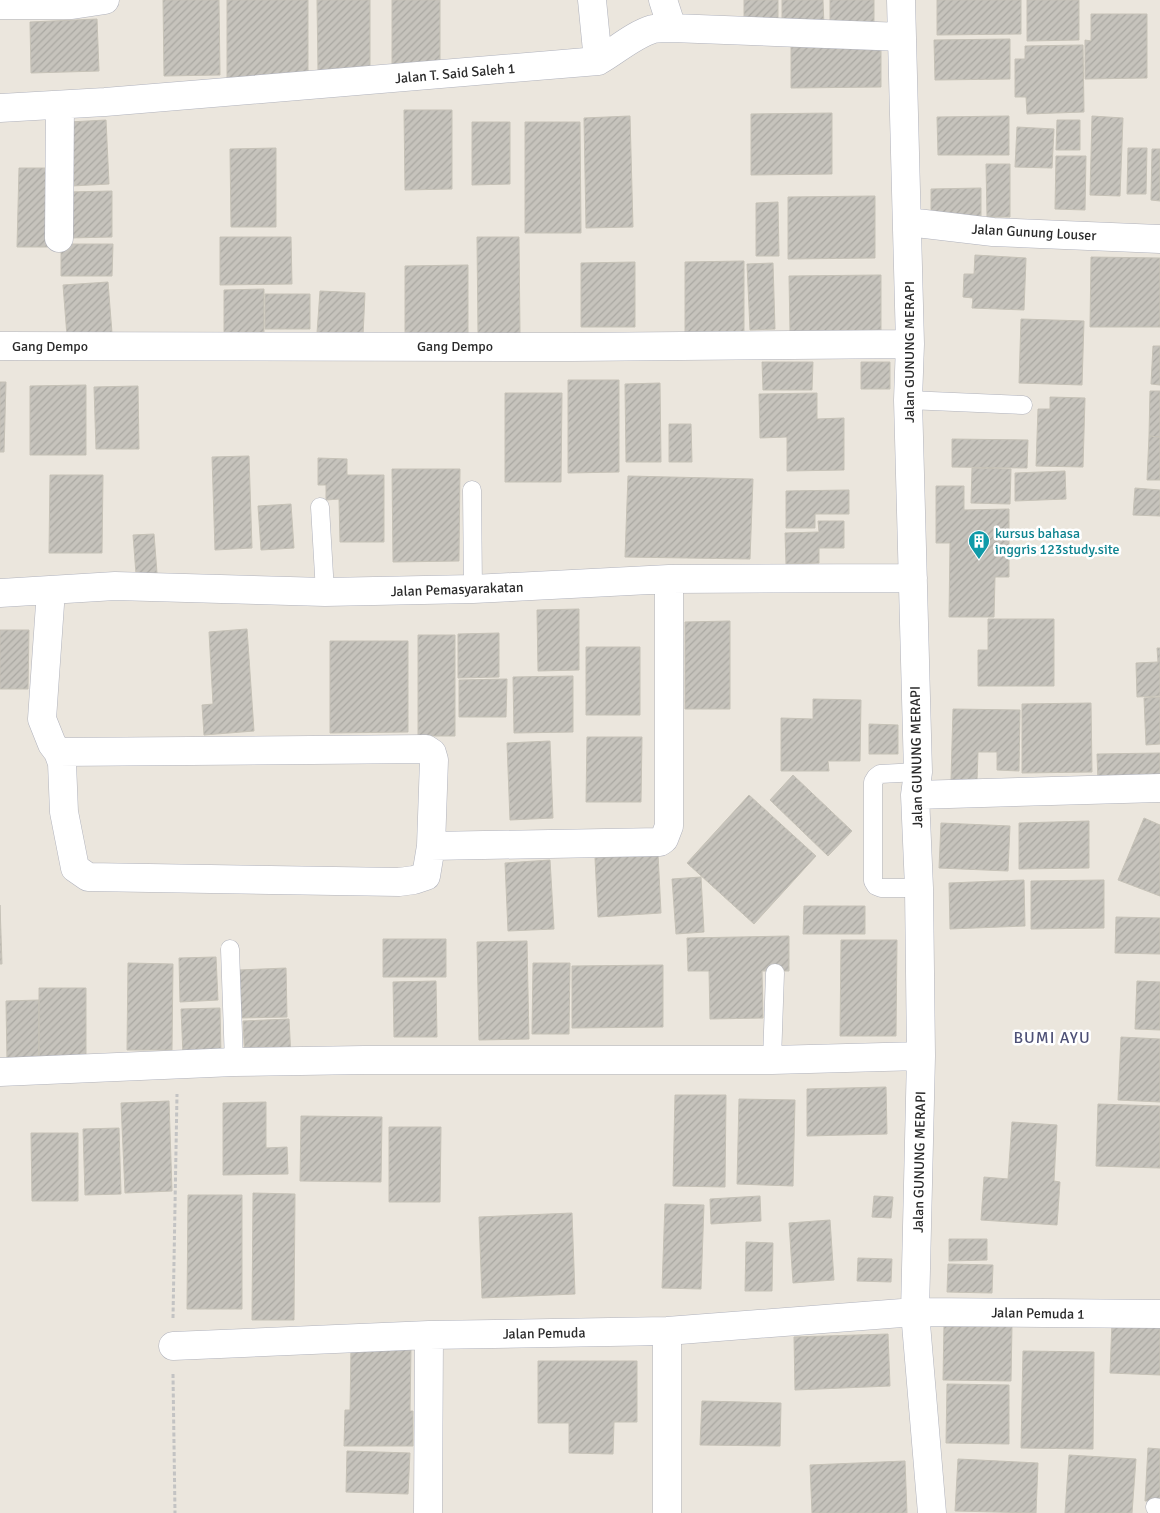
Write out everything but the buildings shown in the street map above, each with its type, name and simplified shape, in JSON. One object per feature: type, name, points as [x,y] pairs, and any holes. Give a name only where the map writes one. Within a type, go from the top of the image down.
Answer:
[{"type":"street","points":[[0,5],[72,5],[105,0]]},
{"type":"street","points":[[592,0],[598,61]]},
{"type":"street","points":[[663,0],[672,28]]},
{"type":"street","name":"Jalan GUNUNG MERAPI","points":[[902,0],[908,222],[910,344],[908,400],[921,1056],[915,1312],[932,1513]]},
{"type":"street","name":"Jalan T. Said Saleh 1","points":[[0,108],[60,105],[598,61],[617,51],[634,38],[654,29],[672,28],[902,37]]},
{"type":"street","points":[[59,238],[60,105]]},
{"type":"street","name":"Jalan Gunung Louser","points":[[908,222],[993,232],[1160,239]]},
{"type":"street","name":"Gang Dempo","points":[[0,346],[572,347],[910,344]]},
{"type":"street","points":[[431,846],[660,842],[664,839],[669,826],[669,578]]},
{"type":"street","name":"Jalan Pemasyarakatan","points":[[0,593],[115,586],[325,592],[473,589],[669,578],[913,578]]},
{"type":"street","points":[[51,590],[42,719],[62,762],[64,812],[75,868],[88,877],[398,882],[426,876],[431,846],[434,760],[432,753],[426,749],[58,752]]},
{"type":"street","points":[[917,783],[1160,788]]},
{"type":"street","points":[[0,1072],[234,1062],[364,1060],[772,1060],[921,1056]]},
{"type":"street","name":"Jalan Pemuda 1","points":[[915,1312],[1160,1314]]},
{"type":"street","name":"Jalan Pemuda","points":[[173,1346],[429,1335],[667,1331],[915,1312]]},
{"type":"street","points":[[667,1331],[667,1513]]},
{"type":"street","points":[[428,1513],[429,1335]]},
{"type":"lane","points":[[908,400],[1023,405]]},
{"type":"lane","points":[[472,490],[473,589]]},
{"type":"lane","points":[[320,507],[325,592]]},
{"type":"lane","points":[[917,783],[880,774],[873,782],[873,881],[876,886],[881,888],[919,888]]},
{"type":"lane","points":[[230,949],[234,1062]]},
{"type":"lane","points":[[772,1060],[775,973]]},
{"type":"path","points":[[173,1346],[177,1063]]},
{"type":"path","points":[[172,1377],[175,1513]]},
{"type":"place","name":"kursus bahasa inggris 123study.site","points":[[979,560]]},
{"type":"district","name":"BUMI AYU","points":[[1052,1037]]}]
